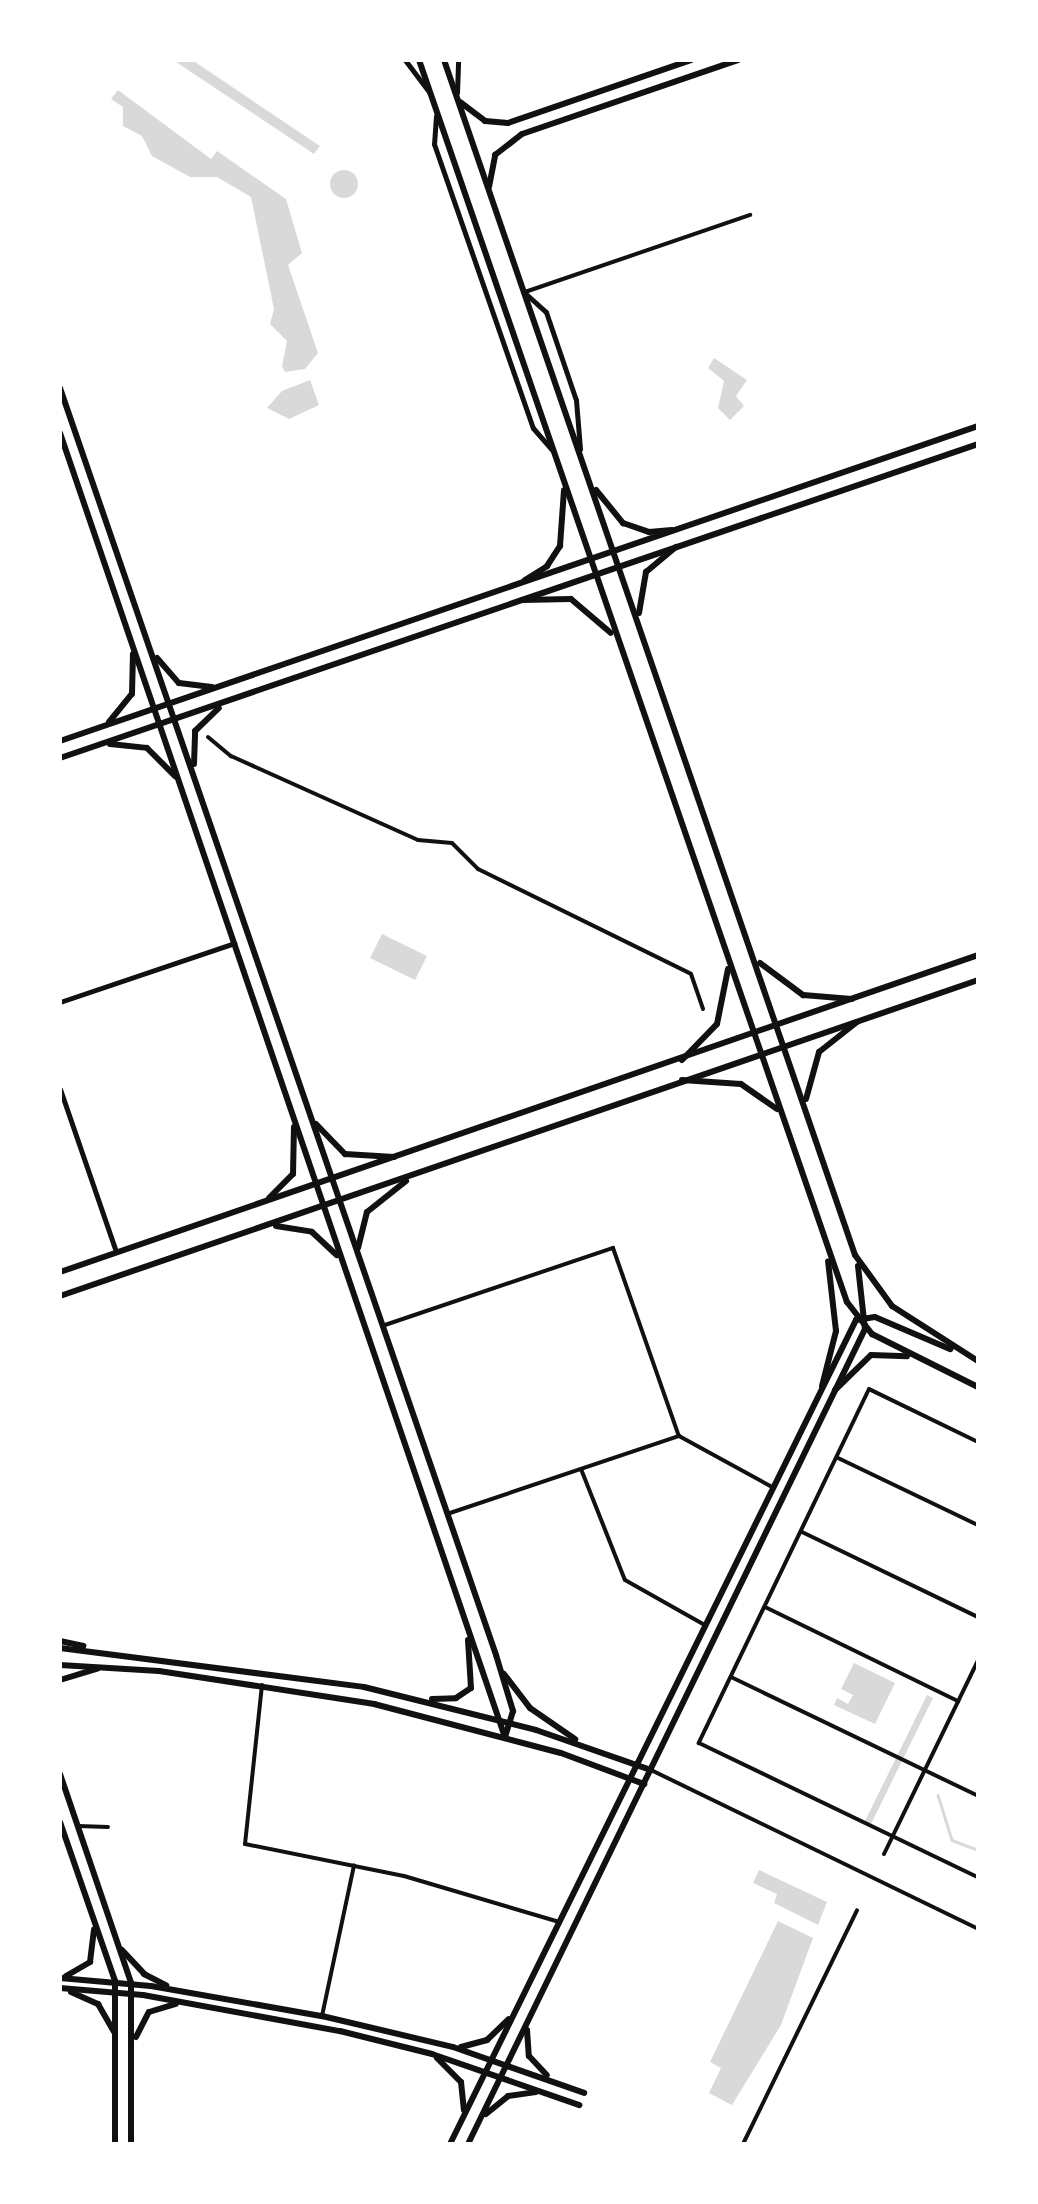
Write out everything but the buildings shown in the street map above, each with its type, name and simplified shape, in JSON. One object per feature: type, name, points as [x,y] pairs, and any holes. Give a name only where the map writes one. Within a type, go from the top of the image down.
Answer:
[{"type":"main road","points":[[419,60],[826,1250],[856,1320],[864,1329],[978,1387]]},
{"type":"main road","points":[[444,60],[786,1045],[856,1256],[868,1315],[468,2144]]},
{"type":"main road","points":[[457,97],[492,123],[524,118],[690,60]]},
{"type":"main road","points":[[490,193],[495,155],[528,132],[738,60]]},
{"type":"main road","points":[[524,118],[520,126],[528,132]]},
{"type":"main road","points":[[60,388],[499,1666],[513,1724],[505,1737]]},
{"type":"main road","points":[[60,742],[978,426]]},
{"type":"main road","points":[[60,433],[505,1737]]},
{"type":"main road","points":[[60,758],[978,444]]},
{"type":"main road","points":[[524,580],[547,566],[560,546],[563,478]]},
{"type":"main road","points":[[590,481],[623,522],[672,530]]},
{"type":"main road","points":[[640,624],[646,572],[676,547]]},
{"type":"main road","points":[[522,600],[559,597],[584,604],[617,644]]},
{"type":"main road","points":[[148,640],[179,683],[228,684]]},
{"type":"main road","points":[[94,730],[130,699],[132,642]]},
{"type":"main road","points":[[196,780],[195,731],[233,699]]},
{"type":"main road","points":[[99,744],[146,748],[182,786]]},
{"type":"main road","points":[[752,949],[791,990],[827,1000],[852,999]]},
{"type":"main road","points":[[60,1272],[410,1155],[978,955]]},
{"type":"main road","points":[[682,1060],[710,1036],[722,1012],[727,958]]},
{"type":"main road","points":[[256,1232],[323,1205],[978,980]]},
{"type":"main road","points":[[806,1105],[819,1052],[856,1022]]},
{"type":"main road","points":[[682,1080],[741,1084],[782,1116]]},
{"type":"main road","points":[[304,1100],[338,1150],[366,1158],[410,1155]]},
{"type":"main road","points":[[248,1209],[282,1189],[293,1174],[290,1106]]},
{"type":"main road","points":[[359,1259],[364,1218],[414,1175]]},
{"type":"main road","points":[[60,1296],[278,1225],[304,1228],[327,1242],[344,1266]]},
{"type":"main road","points":[[822,1386],[836,1331],[826,1250]]},
{"type":"main road","points":[[856,1256],[892,1306],[974,1359]]},
{"type":"main road","points":[[450,2144],[856,1320],[868,1315],[974,1359]]},
{"type":"main road","points":[[835,1390],[872,1354],[921,1360]]},
{"type":"main road","points":[[416,1699],[456,1698],[470,1688],[467,1628]]},
{"type":"main road","points":[[60,1644],[416,1699],[513,1724],[651,1770]]},
{"type":"main road","points":[[60,1665],[114,1667],[262,1685],[505,1737],[644,1784]]},
{"type":"main road","points":[[499,1666],[535,1714],[589,1747]]},
{"type":"main road","points":[[60,1680],[114,1667]]},
{"type":"main road","points":[[60,1774],[132,1983],[131,2144]]},
{"type":"main road","points":[[60,1822],[116,1992],[115,2144]]},
{"type":"main road","points":[[60,1978],[90,1962],[94,1922]]},
{"type":"main road","points":[[119,1946],[144,1974],[187,1991]]},
{"type":"main road","points":[[60,1978],[132,1983],[322,2016],[452,2047],[584,2092]]},
{"type":"main road","points":[[60,1988],[194,2004],[432,2054],[578,2105]]},
{"type":"main road","points":[[60,1988],[98,2004],[116,2036]]},
{"type":"main road","points":[[133,2048],[148,2012],[194,2004]]},
{"type":"main road","points":[[452,2047],[487,2040],[513,2015]]},
{"type":"main road","points":[[529,2020],[528,2056],[556,2081]]},
{"type":"main road","points":[[432,2054],[460,2082],[463,2116]]},
{"type":"main road","points":[[478,2123],[508,2096],[551,2094]]},
{"type":"street","points":[[405,60],[430,93]]},
{"type":"street","points":[[457,97],[458,60]]},
{"type":"street","points":[[690,60],[696,75]]},
{"type":"street","points":[[437,113],[434,144],[533,428],[555,453]]},
{"type":"street","points":[[525,292],[750,215]]},
{"type":"street","points":[[525,292],[545,309],[576,400],[580,452]]},
{"type":"street","points":[[208,737],[242,761],[418,840],[452,843],[478,869],[691,974],[703,1009]]},
{"type":"street","points":[[60,1002],[234,943]]},
{"type":"street","points":[[60,1090],[117,1253]]},
{"type":"street","points":[[382,1326],[612,1248],[678,1436],[772,1487]]},
{"type":"street","points":[[978,1442],[869,1389],[699,1743],[978,1877]]},
{"type":"street","points":[[447,1514],[678,1436]]},
{"type":"street","points":[[836,1457],[978,1525]]},
{"type":"street","points":[[582,1468],[624,1580],[704,1624]]},
{"type":"street","points":[[800,1531],[978,1617]]},
{"type":"street","points":[[764,1607],[958,1701]]},
{"type":"street","points":[[884,1854],[978,1660]]},
{"type":"street","points":[[731,1676],[978,1796]]},
{"type":"street","points":[[262,1685],[244,1842],[354,1864],[558,1922]]},
{"type":"street","points":[[651,1770],[978,1929]]},
{"type":"street","points":[[78,1826],[108,1826]]},
{"type":"street","points":[[322,2016],[354,1864]]},
{"type":"street","points":[[743,2144],[856,1910]]},
{"type":"shaded area","points":[[173,60],[192,60],[320,146],[314,154]]},
{"type":"shaded area","points":[[118,90],[211,159],[217,151],[286,199],[302,253],[288,265],[318,353],[305,369],[285,372],[282,366],[287,341],[270,324],[274,309],[251,197],[217,177],[190,177],[152,156],[142,136],[123,126],[123,107],[111,99]]},
{"type":"shaded area","points":[[344,170],[354,174],[358,184],[354,194],[344,198],[334,194],[330,184],[334,174]]},
{"type":"shaded area","points":[[714,358],[747,380],[736,396],[744,406],[730,420],[718,408],[724,381],[708,368]]},
{"type":"shaded area","points":[[310,380],[319,405],[289,419],[267,408],[282,391]]},
{"type":"shaded area","points":[[382,934],[427,956],[415,980],[370,958]]},
{"type":"shaded area","points":[[854,1663],[895,1683],[875,1724],[834,1705],[837,1698],[848,1704],[853,1695],[841,1689]]},
{"type":"shaded area","points":[[927,1695],[933,1698],[871,1824],[865,1821]]},
{"type":"shaded area","points":[[759,1870],[827,1902],[818,1925],[774,1903],[777,1894],[753,1883]]},
{"type":"shaded area","points":[[778,1921],[813,1938],[781,2025],[732,2105],[709,2093],[721,2068],[710,2062]]},
{"type":"waterway","points":[[938,1795],[952,1840],[978,1850]]}]
